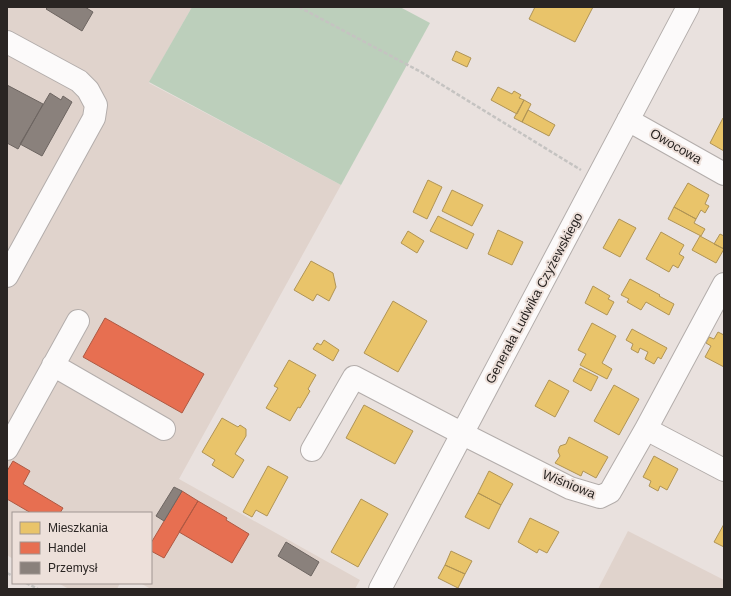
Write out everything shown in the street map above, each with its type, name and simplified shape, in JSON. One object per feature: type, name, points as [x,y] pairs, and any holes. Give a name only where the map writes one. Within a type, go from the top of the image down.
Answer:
[{"type":"street","name":"Generała Ludwika Czyżewskiego","points":[[383,588],[688,7]]},
{"type":"street","points":[[7,42],[79,81],[88,90],[96,105],[94,118],[7,276]]},
{"type":"street","name":"Owocowa","points":[[628,120],[724,174]]},
{"type":"street","name":"Wiśniowa","points":[[312,450],[354,376],[463,434],[570,488],[600,498],[610,492],[724,284]]},
{"type":"street","points":[[7,450],[78,321]]},
{"type":"street","points":[[53,365],[164,429]]},
{"type":"street","points":[[646,428],[724,470]]},
{"type":"path","points":[[299,7],[421,72],[597,179]]},
{"type":"path","points":[[28,584],[38,589]]},
{"type":"shaded area","points":[[7,7],[192,7],[149,83],[341,185],[179,479],[360,580],[355,589],[151,589],[142,584],[152,584],[152,512],[12,512],[12,558],[7,555]]},
{"type":"shaded area","points":[[628,531],[724,580],[724,589],[598,589]]},
{"type":"shaded area","points":[[60,584],[120,584],[117,589],[69,589]]},
{"type":"green space","points":[[192,7],[400,7],[430,23],[341,185],[149,82]]},
{"type":"building: Mieszkania","points":[[535,7],[593,7],[575,42],[529,19]]},
{"type":"building: Mieszkania","points":[[456,51],[471,58],[467,67],[452,60]]},
{"type":"building: Mieszkania","points":[[498,87],[512,94],[514,91],[521,95],[519,98],[524,100],[517,114],[491,100]]},
{"type":"building: Mieszkania","points":[[524,100],[531,104],[522,122],[514,118]]},
{"type":"building: Mieszkania","points":[[528,110],[555,125],[549,136],[522,122]]},
{"type":"building: Mieszkania","points":[[724,118],[724,151],[710,143]]},
{"type":"building: Mieszkania","points":[[428,180],[442,187],[427,219],[413,212]]},
{"type":"building: Mieszkania","points":[[688,183],[709,195],[705,204],[709,206],[705,213],[701,210],[696,219],[674,207]]},
{"type":"building: Mieszkania","points":[[452,190],[483,205],[472,226],[442,211]]},
{"type":"building: Mieszkania","points":[[674,207],[696,219],[694,223],[705,229],[701,236],[668,219]]},
{"type":"building: Mieszkania","points":[[438,216],[474,234],[467,249],[430,231]]},
{"type":"building: Mieszkania","points":[[619,219],[636,228],[620,257],[603,248]]},
{"type":"building: Mieszkania","points":[[498,230],[523,242],[512,265],[488,254]]},
{"type":"building: Mieszkania","points":[[408,231],[424,241],[417,253],[401,243]]},
{"type":"building: Mieszkania","points":[[661,232],[684,245],[679,254],[684,257],[678,268],[673,265],[669,272],[646,259]]},
{"type":"building: Mieszkania","points":[[720,234],[724,236],[724,249],[714,244]]},
{"type":"building: Mieszkania","points":[[700,236],[724,249],[716,263],[692,250]]},
{"type":"building: Mieszkania","points":[[311,261],[333,273],[336,287],[329,301],[317,294],[313,301],[294,290]]},
{"type":"building: Mieszkania","points":[[630,279],[674,304],[669,315],[646,302],[641,310],[627,302],[629,299],[621,295]]},
{"type":"building: Mieszkania","points":[[593,286],[610,296],[608,299],[614,302],[607,315],[585,303]]},
{"type":"building: Mieszkania","points":[[393,301],[427,321],[398,372],[364,353]]},
{"type":"building: Mieszkania","points":[[592,323],[616,336],[602,363],[612,369],[607,379],[580,365],[586,354],[578,350]]},
{"type":"building: Mieszkania","points":[[632,329],[667,348],[661,359],[658,357],[654,364],[645,359],[648,352],[640,348],[638,353],[631,349],[633,344],[626,340]]},
{"type":"building: Mieszkania","points":[[718,332],[724,335],[724,367],[705,357],[711,346],[706,343],[709,337],[714,339]]},
{"type":"building: Mieszkania","points":[[324,340],[339,350],[333,361],[313,349],[317,343],[321,345]]},
{"type":"building: Mieszkania","points":[[289,360],[316,375],[308,389],[310,391],[290,421],[266,408],[278,388],[274,386]]},
{"type":"building: Mieszkania","points":[[580,368],[598,377],[591,391],[573,381]]},
{"type":"building: Mieszkania","points":[[549,380],[569,391],[555,417],[535,406]]},
{"type":"building: Mieszkania","points":[[614,385],[639,399],[619,435],[594,421]]},
{"type":"building: Mieszkania","points":[[364,405],[413,431],[395,464],[346,438]]},
{"type":"building: Mieszkania","points":[[222,418],[238,427],[240,425],[246,429],[246,436],[235,454],[244,460],[233,478],[212,465],[215,460],[202,452]]},
{"type":"building: Mieszkania","points":[[569,437],[608,457],[596,478],[583,471],[581,476],[555,463],[560,456],[558,451],[560,446],[566,444]]},
{"type":"building: Mieszkania","points":[[654,456],[678,469],[667,490],[660,486],[658,491],[649,486],[651,481],[643,477]]},
{"type":"building: Mieszkania","points":[[268,466],[288,477],[267,516],[256,510],[252,517],[243,512]]},
{"type":"building: Mieszkania","points":[[489,471],[513,484],[501,505],[478,493]]},
{"type":"building: Mieszkania","points":[[478,493],[501,505],[489,529],[465,517]]},
{"type":"building: Mieszkania","points":[[361,499],[388,514],[358,567],[331,552]]},
{"type":"building: Mieszkania","points":[[530,518],[559,532],[547,553],[539,549],[537,553],[518,542]]},
{"type":"building: Mieszkania","points":[[724,524],[724,547],[714,542]]},
{"type":"building: Mieszkania","points":[[451,551],[472,561],[465,574],[445,565]]},
{"type":"building: Mieszkania","points":[[445,565],[465,574],[458,588],[438,578]]},
{"type":"building: Handel","points":[[105,318],[204,374],[182,413],[83,357]]},
{"type":"building: Handel","points":[[13,461],[30,471],[23,484],[63,508],[61,512],[29,512],[7,499],[7,471]]},
{"type":"building: Handel","points":[[182,491],[198,501],[164,558],[152,552],[152,541]]},
{"type":"building: Handel","points":[[198,501],[227,518],[226,520],[249,534],[232,563],[179,532]]},
{"type":"building: Przemysł","points":[[48,7],[85,7],[93,12],[82,31],[46,9]]},
{"type":"building: Przemysł","points":[[7,85],[43,104],[18,149],[7,143]]},
{"type":"building: Przemysł","points":[[50,93],[61,100],[63,96],[72,102],[42,156],[20,144]]},
{"type":"building: Przemysł","points":[[174,487],[182,491],[164,521],[156,516]]},
{"type":"building: Przemysł","points":[[286,542],[319,562],[311,576],[278,556]]}]
